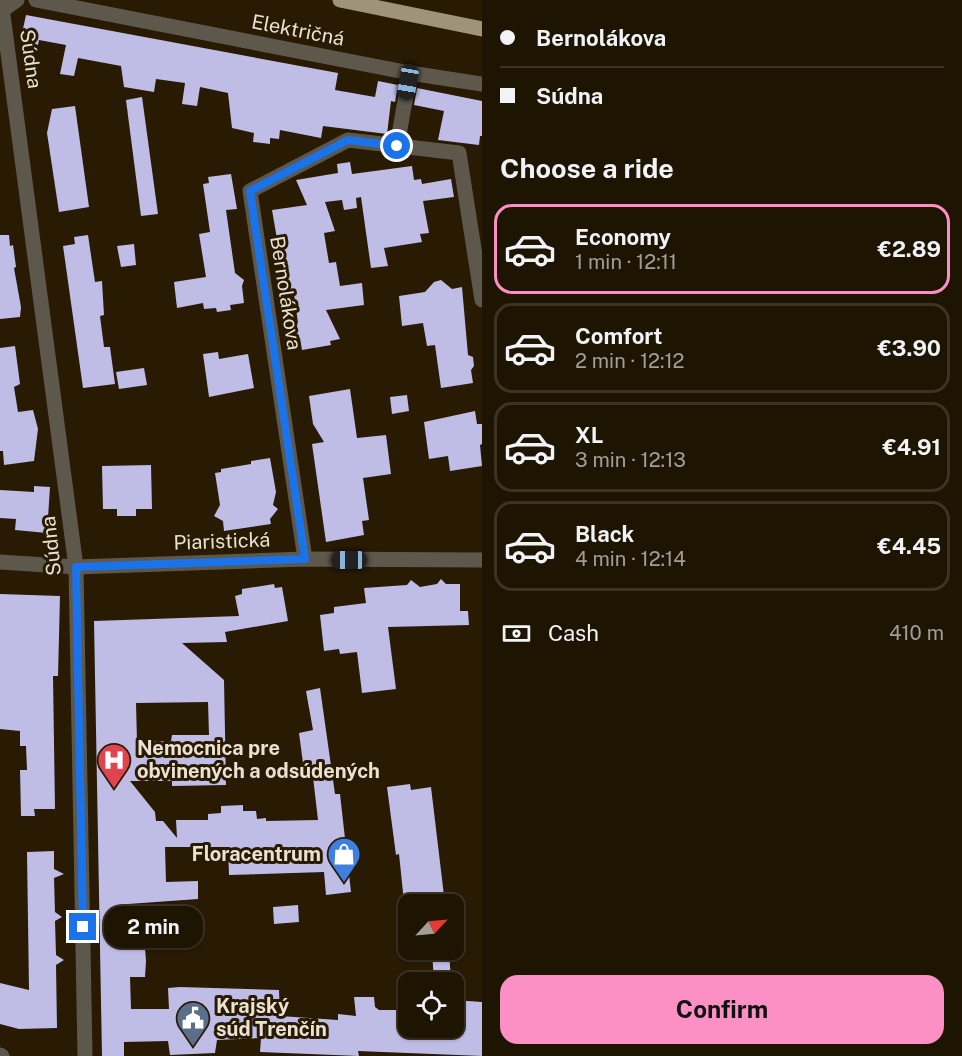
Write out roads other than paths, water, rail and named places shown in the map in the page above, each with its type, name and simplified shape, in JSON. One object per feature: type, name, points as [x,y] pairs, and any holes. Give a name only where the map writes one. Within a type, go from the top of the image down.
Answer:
[{"type":"main road","name":"Električná","points":[[340,0],[482,29]]},
{"type":"street","points":[[2,5],[17,0]]},
{"type":"street","name":"Električná","points":[[36,0],[410,73],[482,84]]},
{"type":"street","name":"Súdna","points":[[2,5],[76,567],[85,1056]]},
{"type":"street","points":[[410,73],[397,146],[459,153],[482,300]]},
{"type":"street","name":"Bernolákova","points":[[305,559],[250,191],[348,140],[397,146]]},
{"type":"street","name":"Piaristická","points":[[0,562],[76,567],[305,559],[482,560]]},
{"type":"place","name":"Nemocnica pre obvinených a odsúdených","points":[[114,789]]},
{"type":"place","name":"Floracentrum","points":[[344,883]]},
{"type":"place","name":"Krajský súd Trenčín","points":[[193,1047]]}]
